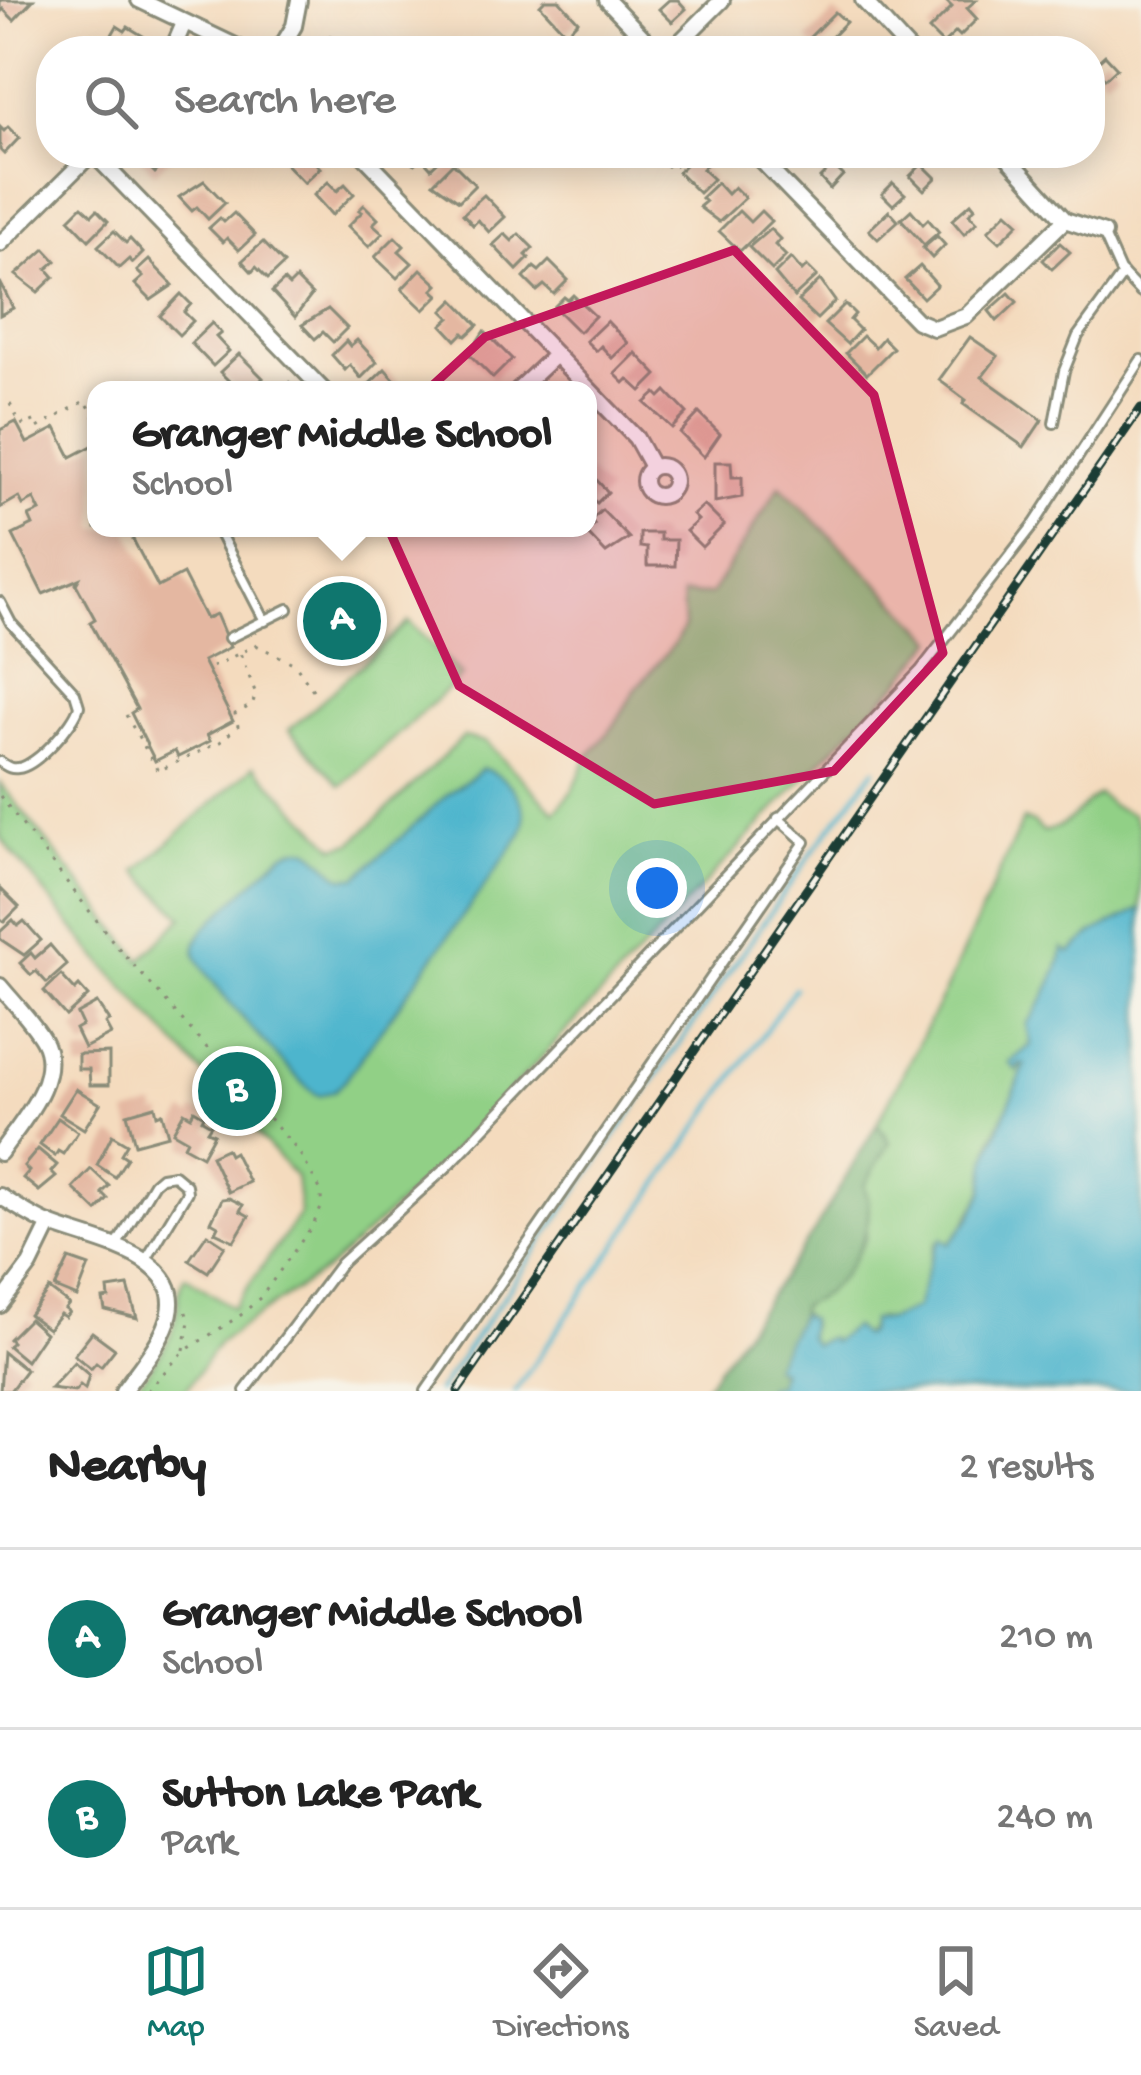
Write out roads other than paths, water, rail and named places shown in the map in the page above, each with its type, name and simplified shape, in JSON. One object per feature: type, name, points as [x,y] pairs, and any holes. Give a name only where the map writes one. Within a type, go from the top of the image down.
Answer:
[{"type":"street","points":[[139,0],[213,36]]},
{"type":"street","points":[[288,36],[299,0]]},
{"type":"street","points":[[607,0],[642,36]]},
{"type":"street","points":[[686,36],[722,0]]},
{"type":"street","points":[[863,0],[896,36]]},
{"type":"street","points":[[178,36],[184,23]]},
{"type":"street","points":[[0,244],[78,168]]},
{"type":"street","points":[[107,168],[313,381]]},
{"type":"street","points":[[375,168],[580,381]]},
{"type":"street","points":[[768,168],[916,322],[942,328],[978,306],[1065,220]]},
{"type":"street","points":[[1018,168],[1065,220],[1104,233]]},
{"type":"street","points":[[528,381],[555,355]]},
{"type":"street","points":[[597,398],[636,438],[652,467]]},
{"type":"street","points":[[0,986],[43,1040],[49,1063],[38,1096],[0,1153]]},
{"type":"street","points":[[0,1196],[50,1224],[146,1260],[164,1282],[170,1313],[155,1346],[123,1391]]},
{"type":"street","points":[[0,1305],[30,1264],[50,1224]]},
{"type":"lane","points":[[1104,233],[1123,274],[1141,293]]},
{"type":"lane","points":[[1054,423],[1064,371],[1078,336],[1123,274]]},
{"type":"lane","points":[[245,1391],[341,1263],[448,1166],[910,682],[1035,523],[1141,360]]},
{"type":"lane","points":[[222,537],[265,621]]},
{"type":"lane","points":[[0,602],[11,622],[70,688],[79,706],[69,727],[27,766],[14,769],[0,762]]},
{"type":"lane","points":[[230,638],[288,609]]},
{"type":"lane","points":[[426,1391],[805,842],[778,818]]},
{"type":"lane","points":[[116,1246],[154,1183],[174,1175],[182,1179],[188,1192],[146,1260]]},
{"type":"water","points":[[483,769],[502,778],[517,794],[524,814],[521,835],[345,1080],[334,1091],[319,1096],[273,1052],[215,984],[196,955],[199,938],[283,854],[308,850],[341,877],[357,877],[448,794]]},
{"type":"water","points":[[1141,909],[1141,1391],[764,1391],[777,1385],[781,1370],[773,1366],[800,1315],[809,1319],[808,1337],[814,1345],[829,1337],[832,1342],[853,1327],[862,1336],[868,1333],[871,1320],[889,1320],[916,1308],[938,1244],[942,1238],[949,1244],[972,1216],[984,1191],[987,1158],[1025,1065],[1019,1064],[1016,1070],[1009,1063],[1031,1045],[1027,1024],[1050,987],[1063,948],[1070,953],[1093,933]]},
{"type":"waterway","points":[[438,1391],[875,769]]},
{"type":"waterway","points":[[515,1391],[795,988]]},
{"type":"railway","points":[[458,1391],[1141,408]]},
{"type":"place","name":"Granger Middle School","points":[[342,621]]},
{"type":"place","name":"Sutton Lake Park","points":[[237,1091]]}]
